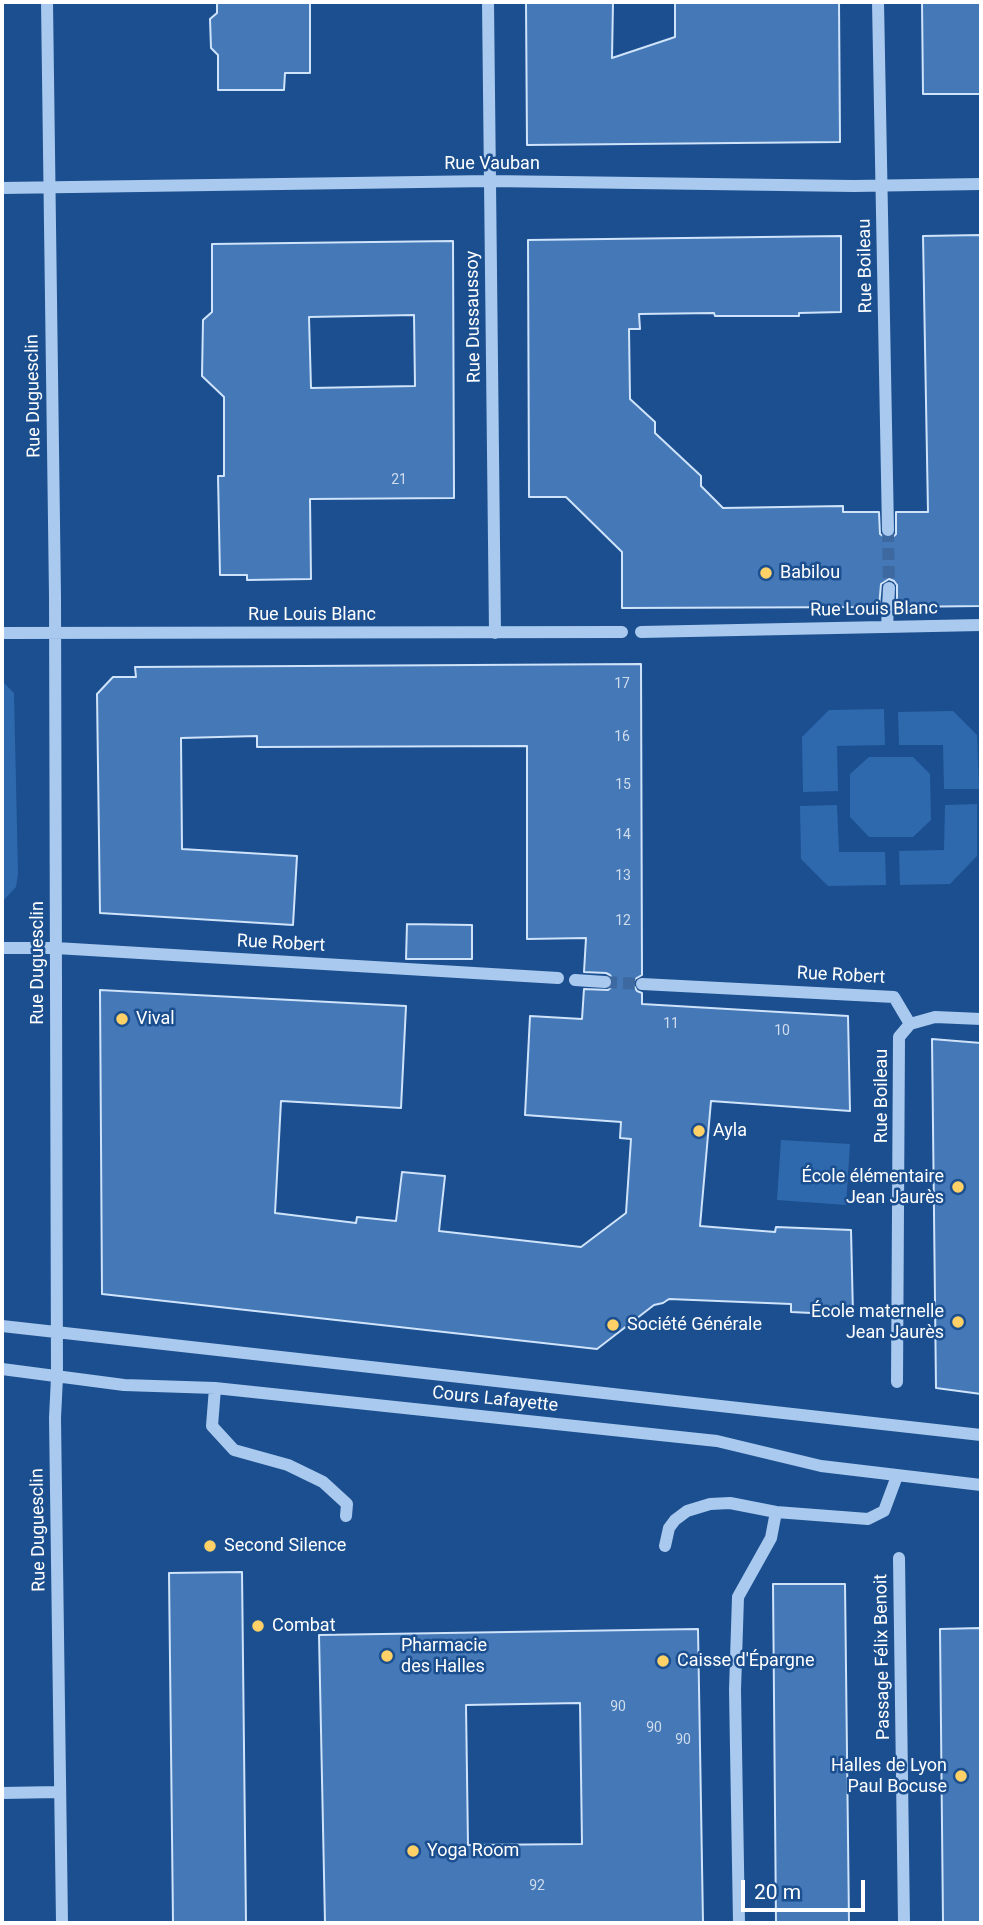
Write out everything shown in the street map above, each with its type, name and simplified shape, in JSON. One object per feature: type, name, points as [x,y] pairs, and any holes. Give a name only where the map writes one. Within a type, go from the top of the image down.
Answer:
[{"type":"street","name":"Rue Duguesclin","points":[[47,2],[55,634],[55,1418],[62,1923]]},
{"type":"street","name":"Rue Dussaussoy","points":[[488,2],[495,633]]},
{"type":"street","name":"Rue Boileau","points":[[878,2],[888,530]]},
{"type":"street","name":"Rue Vauban","points":[[2,188],[490,181],[882,186],[981,184]]},
{"type":"street","points":[[887,626],[889,588]]},
{"type":"street","name":"Rue Louis Blanc","points":[[641,632],[981,625]]},
{"type":"street","name":"Rue Louis Blanc","points":[[2,633],[622,632]]},
{"type":"street","name":"Rue Robert","points":[[2,948],[56,948],[558,978]]},
{"type":"street","points":[[575,980],[605,982]]},
{"type":"street","name":"Rue Robert","points":[[642,984],[894,997],[910,1024]]},
{"type":"street","points":[[910,1024],[935,1017],[981,1019]]},
{"type":"street","name":"Rue Boileau","points":[[897,1382],[900,1037],[910,1024]]},
{"type":"street","points":[[2,1326],[981,1435]]},
{"type":"street","name":"Cours Lafayette","points":[[2,1369],[124,1385],[215,1388],[717,1441],[821,1466],[981,1485]]},
{"type":"street","points":[[215,1388],[212,1426],[234,1450],[288,1465],[323,1482],[347,1504],[346,1516]]},
{"type":"street","points":[[665,1546],[669,1528],[675,1520],[687,1511],[710,1504],[730,1503],[776,1512],[869,1519],[884,1511],[897,1476]]},
{"type":"street","points":[[739,1923],[735,1690],[738,1597],[771,1538],[776,1512]]},
{"type":"street","name":"Passage Félix Benoit","points":[[899,1558],[904,1923]]},
{"type":"street","points":[[2,1793],[59,1792]]},
{"type":"shaded area","points":[[2,681],[14,693],[18,874],[16,887],[2,902]]},
{"type":"shaded area","points":[[884,709],[885,745],[837,746],[838,791],[803,792],[802,737],[829,710]]},
{"type":"shaded area","points":[[953,711],[977,735],[979,789],[944,789],[943,745],[899,745],[898,712]]},
{"type":"shaded area","points":[[869,757],[913,757],[930,774],[931,820],[913,837],[869,837],[850,817],[850,774]]},
{"type":"shaded area","points":[[977,804],[977,856],[950,884],[900,885],[899,851],[944,850],[945,805]]},
{"type":"shaded area","points":[[837,805],[839,852],[885,852],[886,885],[828,886],[801,859],[800,806]]},
{"type":"shaded area","points":[[781,1140],[850,1144],[846,1205],[777,1200]]},
{"type":"building","points":[[217,2],[310,2],[310,73],[285,73],[284,90],[218,90],[218,55],[211,48],[210,19],[217,13]]},
{"type":"building","points":[[526,2],[613,2],[612,58],[675,37],[675,2],[839,2],[840,142],[527,145]]},
{"type":"building","points":[[922,2],[981,2],[981,94],[923,94]]},
{"type":"building","points":[[981,235],[981,606],[897,607],[897,585],[889,579],[881,584],[879,607],[622,608],[622,552],[566,497],[529,497],[528,240],[841,236],[841,312],[799,313],[799,316],[639,314],[640,329],[629,329],[630,399],[655,422],[655,433],[701,476],[701,486],[723,508],[843,506],[843,512],[879,512],[880,534],[887,539],[896,534],[896,512],[928,512],[923,236]]},
{"type":"building","points":[[453,241],[454,498],[310,499],[311,579],[247,580],[247,575],[220,575],[218,476],[224,476],[224,397],[202,376],[203,320],[212,312],[212,244]],"holes":[[[414,315],[415,386],[311,388],[309,317]]]},
{"type":"building","points":[[641,664],[642,975],[635,979],[633,984],[637,991],[642,993],[642,1004],[848,1016],[850,1111],[711,1101],[700,1226],[775,1232],[776,1227],[851,1230],[853,1315],[791,1312],[791,1304],[669,1299],[654,1305],[597,1349],[102,1294],[100,990],[406,1006],[401,1108],[281,1101],[275,1213],[356,1223],[357,1217],[396,1221],[402,1172],[445,1176],[439,1231],[581,1247],[626,1213],[631,1139],[620,1138],[621,1122],[525,1115],[530,1016],[582,1019],[584,989],[608,990],[614,982],[606,973],[584,972],[586,938],[527,939],[527,746],[257,747],[257,736],[181,738],[182,849],[297,856],[293,925],[100,913],[97,694],[113,677],[136,677],[135,667]]},
{"type":"building","points":[[407,924],[472,925],[472,959],[406,959]]},
{"type":"building","name":"École élémentaire Jean Jaurès","points":[[932,1039],[981,1043],[981,1394],[936,1388]]},
{"type":"building","points":[[242,1572],[246,1923],[173,1923],[169,1573]]},
{"type":"building","points":[[773,1584],[845,1584],[849,1923],[776,1923]]},
{"type":"building","name":"Halles de Lyon Paul Bocuse","points":[[981,1628],[981,1923],[943,1923],[940,1629]]},
{"type":"building","points":[[698,1629],[703,1923],[325,1923],[319,1635]],"holes":[[[580,1703],[582,1844],[468,1845],[466,1705]]]},
{"type":"tunnel","points":[[888,530],[889,588]]},
{"type":"tunnel","points":[[605,982],[642,984]]},
{"type":"place","name":"Babilou","points":[[766,573]]},
{"type":"place","name":"Vival","points":[[122,1019]]},
{"type":"place","name":"Ayla","points":[[699,1131]]},
{"type":"place","name":"École élémentaire Jean Jaurès","points":[[958,1187]]},
{"type":"place","name":"École maternelle Jean Jaurès","points":[[958,1322]]},
{"type":"place","name":"Société Générale","points":[[613,1325]]},
{"type":"place","name":"Second Silence","points":[[210,1546]]},
{"type":"place","name":"Combat","points":[[258,1626]]},
{"type":"place","name":"Pharmacie des Halles","points":[[387,1656]]},
{"type":"place","name":"Caisse d'Épargne","points":[[663,1661]]},
{"type":"place","name":"Halles de Lyon Paul Bocuse","points":[[961,1776]]},
{"type":"place","name":"Yoga Room","points":[[413,1851]]}]
